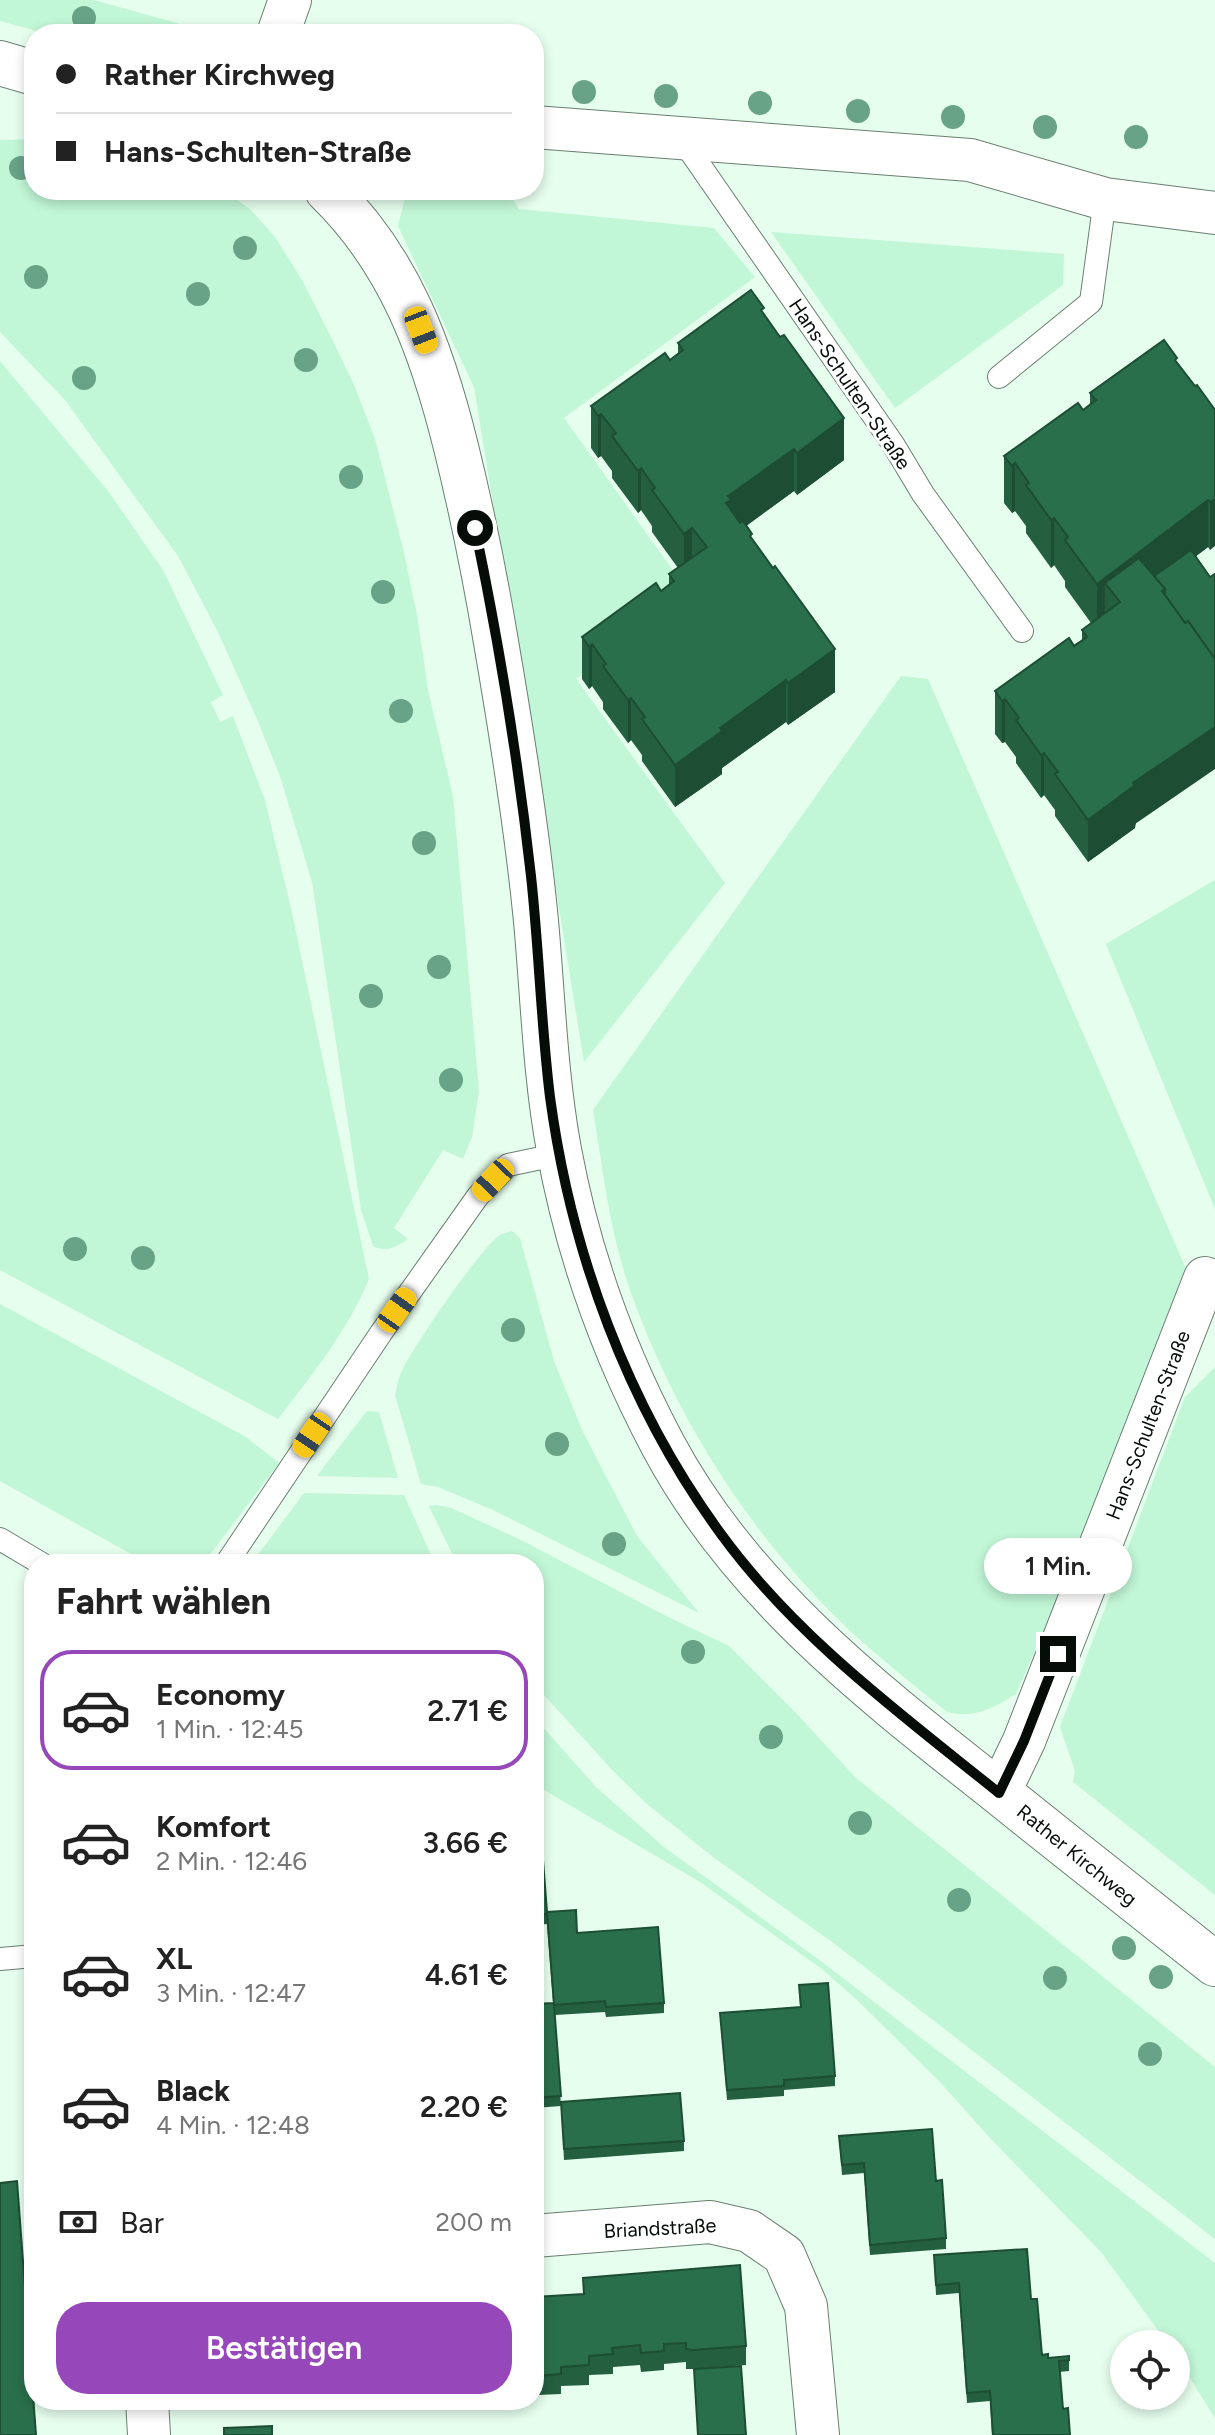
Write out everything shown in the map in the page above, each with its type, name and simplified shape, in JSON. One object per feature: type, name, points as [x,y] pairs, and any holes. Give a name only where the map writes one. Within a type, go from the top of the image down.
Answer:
[{"type":"main road","points":[[0,63],[24,70]]},
{"type":"main road","name":"Rather Kirchweg","points":[[336,200],[368,235],[391,270],[412,310],[437,374],[486,583],[525,827],[545,1051],[560,1154],[584,1253],[609,1329],[663,1444],[689,1488],[745,1564],[800,1625],[915,1726],[1215,1964]]},
{"type":"street","points":[[282,24],[290,0]]},
{"type":"street","points":[[544,128],[970,160],[1105,199],[1215,213]]},
{"type":"street","name":"Hans-Schulten-Straße","points":[[999,1793],[1024,1741],[1210,1278]]},
{"type":"street","name":"Briandstraße","points":[[544,2235],[710,2222],[749,2231],[784,2255],[806,2306],[818,2435]]},
{"type":"street","points":[[148,2410],[149,2435]]},
{"type":"lane","name":"Hans-Schulten-Straße","points":[[680,137],[893,444],[923,494],[1022,631]]},
{"type":"lane","points":[[999,377],[1091,302],[1105,199]]},
{"type":"lane","points":[[233,1554],[381,1333],[478,1196],[508,1165],[560,1154]]},
{"type":"lane","points":[[0,1539],[25,1554]]},
{"type":"lane","points":[[0,1959],[24,1957]]},
{"type":"green space","points":[[0,0],[94,0],[180,24],[24,24],[24,28],[0,21]]},
{"type":"green space","points":[[24,139],[24,200],[237,200],[250,209],[275,237],[302,280],[355,387],[375,439],[403,548],[428,690],[453,796],[479,1091],[472,1137],[463,1159],[443,1150],[394,1228],[408,1239],[391,1248],[373,1246],[361,1210],[312,882],[280,776],[257,719],[218,632],[178,556],[65,400],[0,332],[0,140]]},
{"type":"green space","points":[[404,200],[513,200],[519,209],[714,228],[755,277],[564,418],[689,593],[576,679],[725,883],[584,1062],[474,387],[398,226]]},
{"type":"green space","points":[[771,232],[1064,254],[1063,285],[895,408]]},
{"type":"green space","points":[[0,361],[108,491],[163,570],[223,695],[211,702],[220,722],[233,716],[265,800],[291,908],[369,1279],[340,1334],[278,1419],[0,1270]]},
{"type":"green space","points":[[901,676],[928,679],[1194,1287],[1016,1694],[991,1708],[966,1714],[947,1712],[859,1639],[787,1564],[724,1480],[672,1389],[631,1293],[612,1225],[593,1110]]},
{"type":"green space","points":[[1215,880],[1215,1209],[1106,944]]},
{"type":"green space","points":[[512,1231],[520,1238],[554,1361],[583,1432],[637,1536],[699,1613],[493,1510],[438,1487],[421,1484],[395,1395],[400,1377],[408,1359],[464,1277],[491,1243],[501,1234]]},
{"type":"green space","points":[[0,1304],[246,1437],[279,1463],[211,1554],[131,1554],[0,1481]]},
{"type":"green space","points":[[1215,1367],[1215,1895],[1073,1782],[1075,1771],[1060,1727],[1185,1397]]},
{"type":"green space","points":[[367,1411],[379,1412],[398,1478],[317,1476]]},
{"type":"green space","points":[[304,1493],[404,1495],[431,1554],[258,1554]]},
{"type":"green space","points":[[429,1506],[451,1508],[519,1539],[729,1646],[855,1777],[1215,2067],[1215,2239],[835,1944],[713,1857],[647,1804],[544,1695],[544,1554],[452,1554]]},
{"type":"green space","points":[[544,1728],[596,1787],[664,1847],[822,1962],[1215,2263],[1215,2418],[1190,2378],[1190,2330],[1158,2330],[1101,2252],[938,2080],[822,1969],[700,1882],[544,1790]]},
{"type":"building","points":[[751,290],[780,337],[784,335],[844,418],[797,453],[794,449],[728,496],[731,500],[726,503],[740,523],[743,521],[773,568],[775,566],[835,649],[788,683],[786,680],[675,765],[642,719],[645,717],[603,666],[606,664],[592,644],[589,647],[582,637],[656,583],[661,591],[674,581],[669,574],[707,547],[692,528],[684,534],[652,490],[655,488],[641,468],[638,471],[612,436],[616,433],[591,406],[665,353],[670,360],[683,350],[678,343]]},
{"type":"building","points":[[1164,340],[1177,358],[1175,360],[1215,410],[1215,499],[1208,500],[1097,584],[1065,540],[1068,537],[1054,518],[1051,520],[1026,485],[1029,483],[1015,463],[1012,466],[1004,456],[1078,403],[1083,410],[1096,400],[1090,393]]},
{"type":"building","points":[[1191,550],[1210,577],[1215,574],[1213,657],[1188,621],[1185,623],[1154,576]]},
{"type":"building","points":[[1139,558],[1215,659],[1215,727],[1133,783],[1135,785],[1088,820],[1055,774],[1058,772],[1044,753],[1041,755],[1005,699],[1002,701],[995,691],[1069,638],[1074,646],[1087,637],[1082,630],[1120,602],[1105,583]]},
{"type":"building","points":[[544,1873],[547,1912],[576,1910],[577,1933],[658,1927],[664,2003],[606,2007],[605,2001],[554,2005],[561,2096],[544,2097],[544,2004],[554,2003],[547,1914],[544,1914]]},
{"type":"building","points":[[828,1983],[835,2076],[784,2080],[784,2086],[727,2090],[720,2013],[801,2007],[799,1985]]},
{"type":"building","points":[[680,2093],[684,2141],[564,2149],[561,2102]]},
{"type":"building","points":[[932,2129],[936,2181],[942,2180],[946,2238],[870,2245],[864,2163],[842,2165],[839,2136]]},
{"type":"building","points":[[17,2181],[24,2275],[24,2410],[34,2410],[36,2435],[0,2435],[0,2183]]},
{"type":"building","points":[[1027,2249],[1031,2299],[1037,2299],[1042,2355],[1048,2354],[1048,2358],[1069,2356],[1069,2360],[1059,2361],[1063,2409],[1068,2408],[1070,2435],[993,2435],[990,2391],[967,2393],[959,2283],[936,2285],[934,2255]]},
{"type":"building","points":[[740,2265],[746,2346],[693,2350],[686,2349],[686,2343],[664,2344],[664,2351],[641,2353],[640,2345],[612,2348],[613,2354],[589,2356],[589,2365],[561,2367],[561,2374],[544,2375],[544,2296],[584,2294],[583,2278]]},
{"type":"building","points":[[741,2366],[746,2435],[698,2435],[694,2369]]},
{"type":"building","points":[[272,2426],[272,2435],[224,2435],[224,2428]]},
{"type":"route","points":[[475,528],[510,725],[529,857],[545,1051],[560,1154],[584,1253],[609,1329],[663,1444],[722,1536],[775,1600],[824,1648],[999,1793],[1024,1741],[1058,1654]]}]
